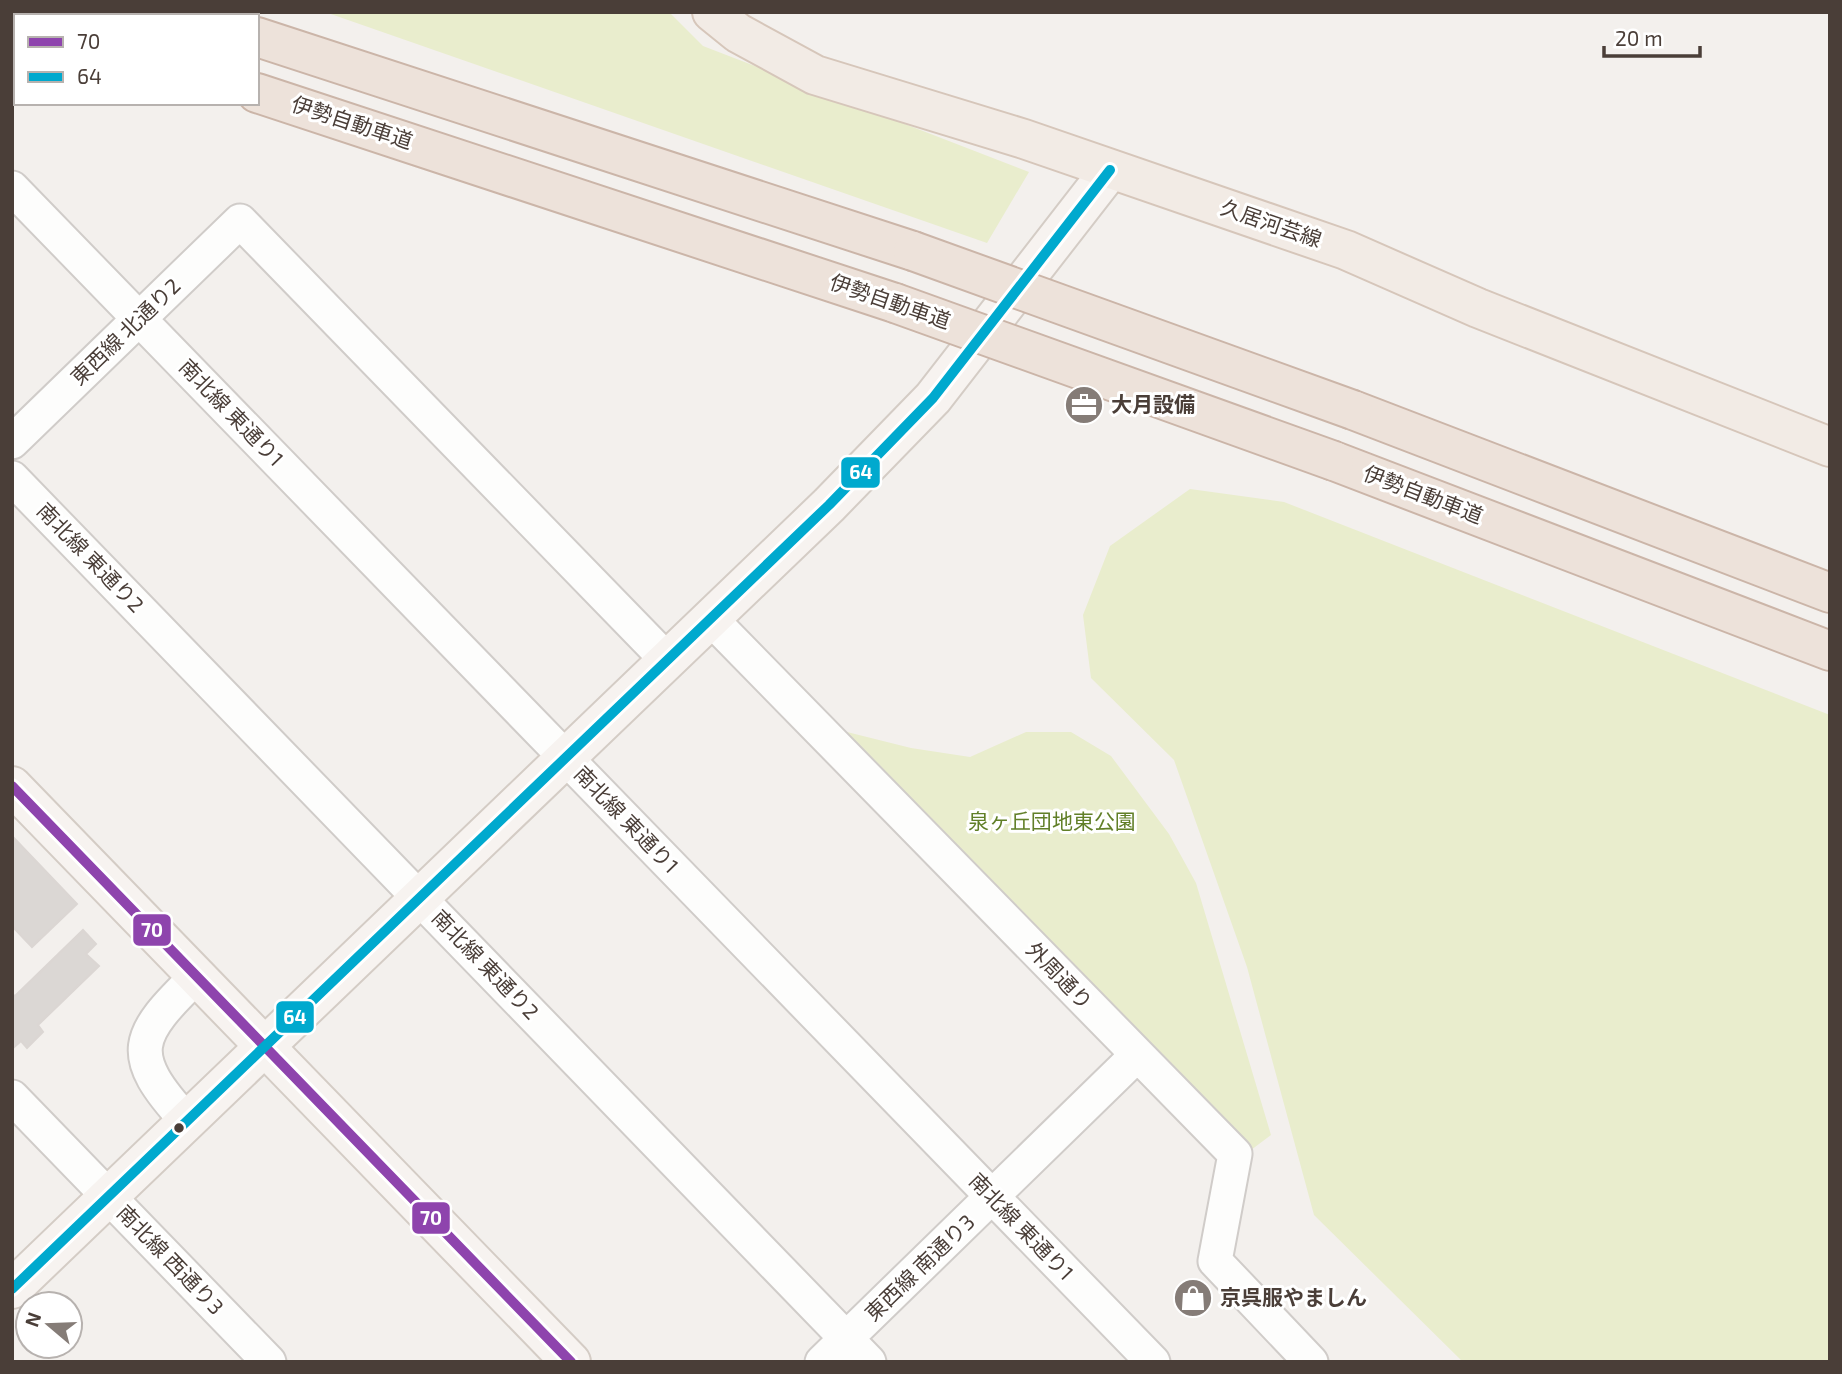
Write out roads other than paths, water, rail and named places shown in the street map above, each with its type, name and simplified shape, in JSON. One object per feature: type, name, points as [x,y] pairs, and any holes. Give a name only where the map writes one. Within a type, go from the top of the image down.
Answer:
[{"type":"highway","points":[[259,38],[913,251],[1353,410],[1830,593]]},
{"type":"highway","name":"伊勢自動車道","points":[[259,94],[894,303],[1334,461],[1830,650]]},
{"type":"main road","name":"久居河芸線","points":[[712,12],[738,33],[815,75],[1024,139],[1346,250],[1478,308],[1830,447]]},
{"type":"street","points":[[12,1289],[829,505],[933,398],[1111,170]]},
{"type":"street","name":"南北線 東通り1","points":[[12,188],[1153,1362]]},
{"type":"street","name":"東西線 北通り2","points":[[12,442],[240,221],[667,660]]},
{"type":"street","name":"南北線 東通り2","points":[[12,478],[869,1362]]},
{"type":"street","name":"外周通り","points":[[711,619],[1235,1154],[1215,1261],[1311,1362]]},
{"type":"street","points":[[12,786],[571,1362]]},
{"type":"street","points":[[187,1121],[147,1068],[143,1049],[155,1019],[197,976]]},
{"type":"street","name":"東西線 南通り3","points":[[822,1362],[1137,1055]]},
{"type":"street","name":"南北線 西通り3","points":[[12,1097],[269,1362]]},
{"type":"place","name":"大月設備","points":[[1084,405]]},
{"type":"place","name":"京呉服やましん","points":[[1193,1298]]},
{"type":"park label","name":"泉ヶ丘団地東公園","points":[[1052,822]]}]
